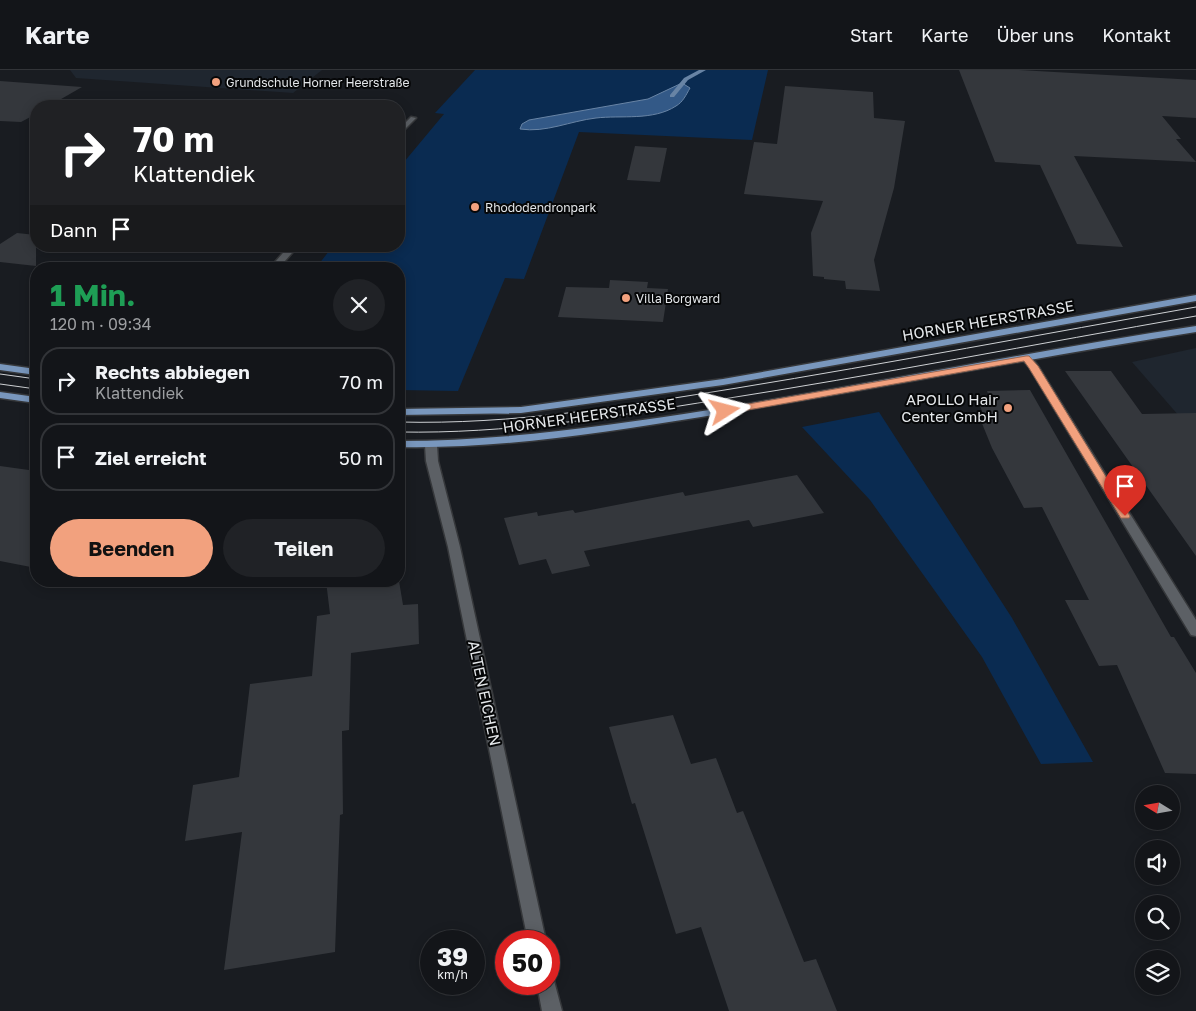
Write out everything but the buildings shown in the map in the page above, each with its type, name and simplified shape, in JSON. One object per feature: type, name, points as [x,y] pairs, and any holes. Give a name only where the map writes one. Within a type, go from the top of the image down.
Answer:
[{"type":"main road","name":"HORNER HEERSTRASSE","points":[[405,412],[521,410],[723,382],[1196,298]]},
{"type":"main road","name":"HORNER HEERSTRASSE","points":[[405,444],[431,445],[541,438],[803,398],[1196,330]]},
{"type":"main road","points":[[0,367],[30,371]]},
{"type":"main road","points":[[0,395],[30,399]]},
{"type":"street","points":[[405,127],[413,118]]},
{"type":"street","points":[[279,262],[289,252]]},
{"type":"street","points":[[1026,358],[1033,366],[1196,632]]},
{"type":"street","name":"ALTEN EICHEN","points":[[431,445],[432,462],[454,547],[535,930]]},
{"type":"street","points":[[548,995],[552,1011]]},
{"type":"shaded area","name":"Grundschule Horner Heerstraße","points":[[70,70],[322,70],[293,93],[76,78]]},
{"type":"shaded area","name":"Rhododendronpark","points":[[475,70],[768,70],[752,140],[579,132],[524,279],[505,278],[458,391],[405,390],[405,262],[320,262],[328,252],[405,252],[405,161],[444,114],[435,113]]},
{"type":"shaded area","points":[[682,83],[690,88],[682,100],[676,106],[657,114],[586,119],[549,128],[520,129],[522,124],[529,120],[648,99]]},
{"type":"shaded area","points":[[1196,348],[1196,432],[1193,432],[1132,362]]},
{"type":"shaded area","points":[[879,412],[1012,618],[1093,762],[1041,764],[982,657],[870,500],[802,427]]},
{"type":"waterway","points":[[672,96],[686,79],[703,70]]},
{"type":"tram line","points":[[405,422],[442,422],[527,417],[695,395],[909,359],[1196,307]]},
{"type":"tram line","points":[[405,432],[519,427],[638,412],[837,380],[1196,316]]},
{"type":"tram line","points":[[0,374],[30,378]]},
{"type":"tram line","points":[[0,384],[30,388]]},
{"type":"place","name":"Grundschule Horner Heerstraße","points":[[216,82]]},
{"type":"place","name":"Rhododendronpark","points":[[475,207]]},
{"type":"place","name":"Villa Borgward","points":[[626,298]]},
{"type":"place","name":"APOLLO Hair Center GmbH","points":[[1008,408]]},
{"type":"route","points":[[725,411],[1026,358],[1033,366],[1125,516]]}]
